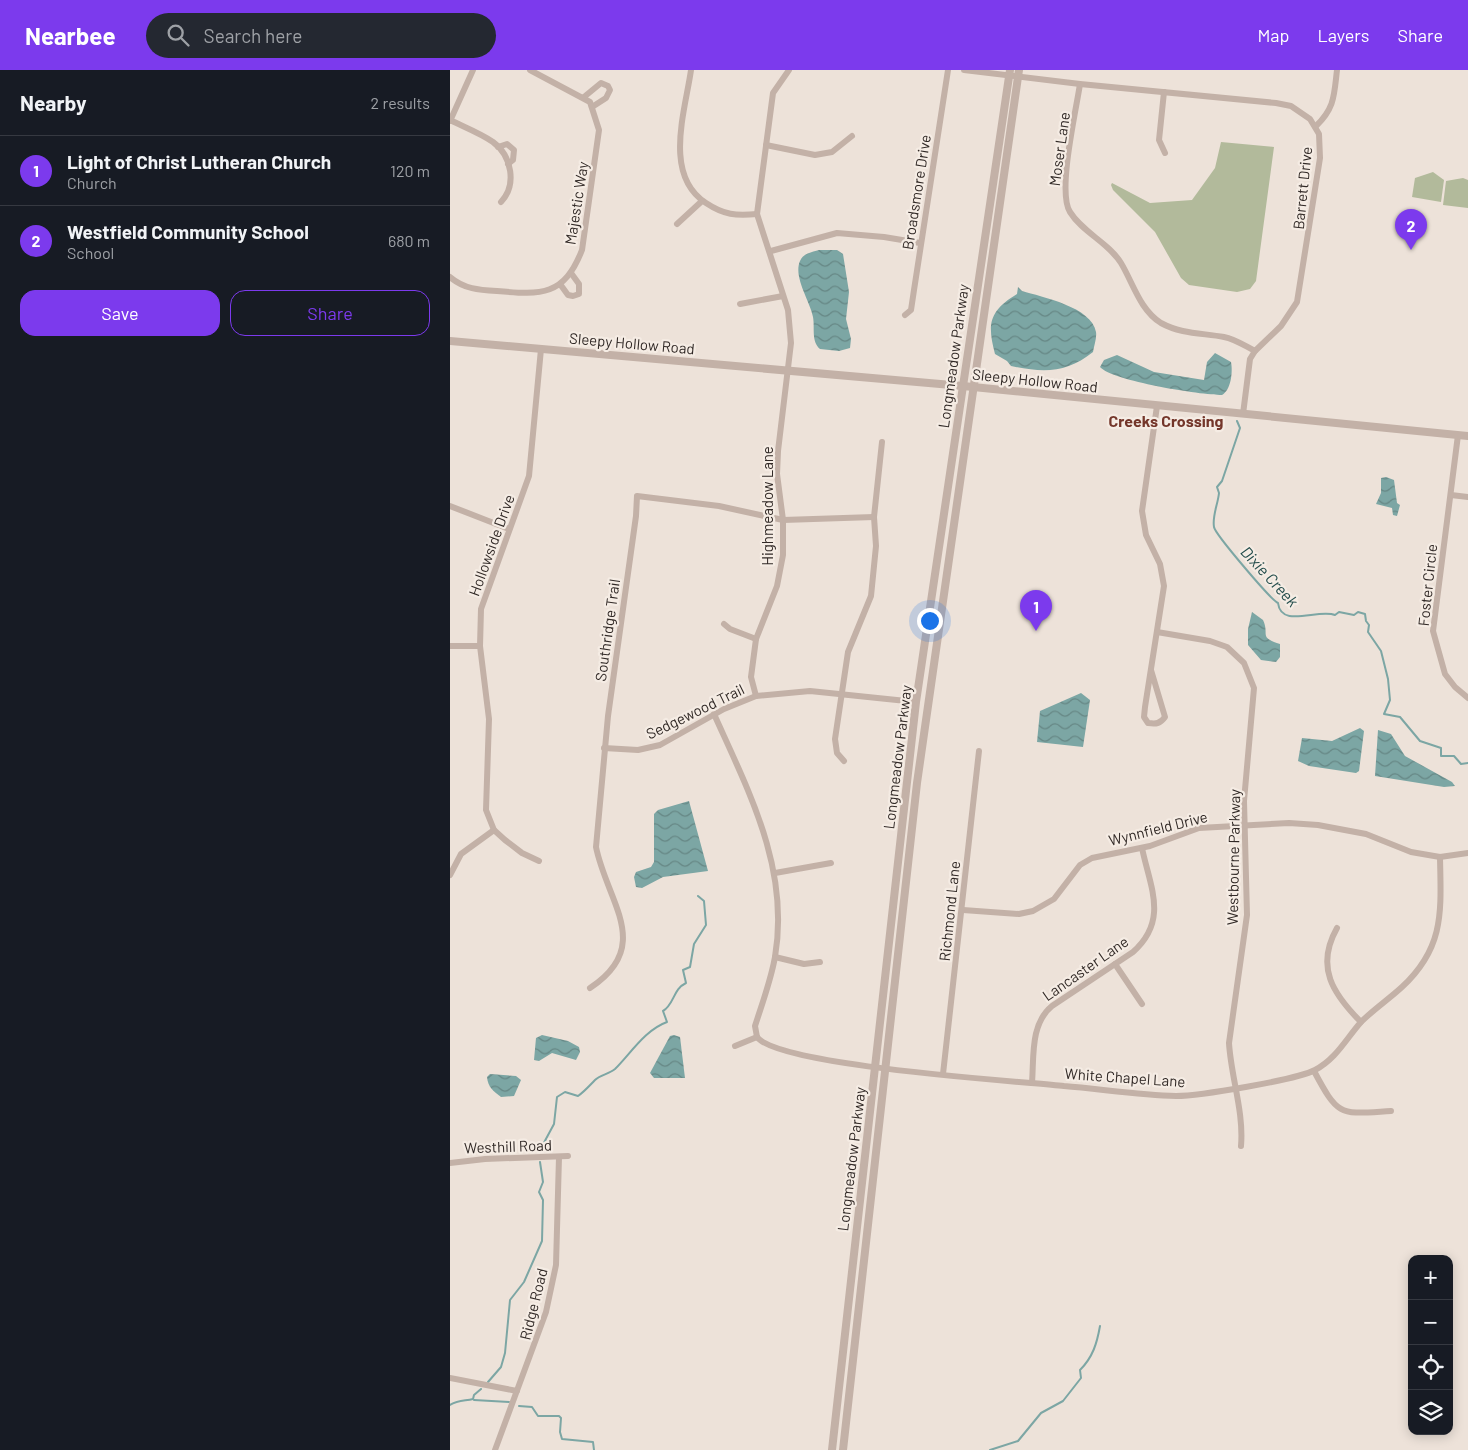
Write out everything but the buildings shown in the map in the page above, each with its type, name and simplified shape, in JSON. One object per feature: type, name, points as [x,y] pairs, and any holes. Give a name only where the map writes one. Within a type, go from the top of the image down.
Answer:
[{"type":"street","points":[[473,70],[450,121],[498,147],[508,164],[512,185],[501,202]]},
{"type":"street","name":"Majestic Way","points":[[450,278],[458,284],[471,289],[528,294],[546,293],[565,281],[582,250],[599,130],[590,102],[584,96],[530,70]]},
{"type":"street","points":[[691,70],[680,157],[683,173],[691,190],[702,201],[724,214],[736,216],[757,214]]},
{"type":"street","points":[[788,70],[773,93],[757,214],[770,251],[837,233],[884,236],[920,243]]},
{"type":"street","name":"Broadsmore Drive","points":[[904,315],[911,310],[948,70]]},
{"type":"street","name":"Barrett Drive","points":[[964,70],[1019,73],[1080,84],[1283,104],[1298,110],[1316,126],[1319,134],[1320,158],[1301,288],[1291,313],[1255,351],[1248,368],[1243,414]]},
{"type":"street","points":[[1316,126],[1325,117],[1334,102],[1337,70]]},
{"type":"street","name":"Longmeadow Parkway","points":[[832,1450],[916,702],[1009,72]]},
{"type":"street","name":"Longmeadow Parkway","points":[[843,1450],[917,783],[1019,73]]},
{"type":"street","points":[[584,96],[601,83],[608,86],[609,93],[606,98],[592,107]]},
{"type":"street","name":"Moser Lane","points":[[1080,84],[1065,188],[1065,199],[1069,212],[1108,247],[1122,265],[1142,303],[1159,322],[1180,331],[1225,337],[1255,351]]},
{"type":"street","points":[[1164,92],[1159,140],[1165,154]]},
{"type":"street","points":[[766,145],[815,155],[832,152],[852,136]]},
{"type":"street","points":[[498,147],[507,144],[514,150],[513,160],[508,164]]},
{"type":"street","points":[[677,224],[702,201]]},
{"type":"street","name":"Highmeadow Lane","points":[[756,696],[751,677],[756,639],[779,579],[783,555],[783,520],[777,474],[791,343],[788,310],[770,251]]},
{"type":"street","points":[[560,284],[568,295],[579,294],[579,284],[570,273]]},
{"type":"street","points":[[740,304],[783,296]]},
{"type":"street","name":"Sleepy Hollow Road","points":[[450,341],[963,386],[1468,436]]},
{"type":"street","name":"Hollowside Drive","points":[[494,830],[486,810],[489,719],[480,646],[481,609],[529,476],[541,349]]},
{"type":"street","points":[[1151,670],[1164,717],[1162,721],[1156,724],[1148,723],[1144,717],[1151,670],[1164,586],[1163,576],[1146,535],[1142,511],[1157,406]]},
{"type":"street","name":"Foster Circle","points":[[1458,435],[1452,495],[1440,565],[1433,631],[1446,674],[1455,688],[1468,698]]},
{"type":"street","points":[[844,762],[837,753],[835,739],[848,652],[870,596],[876,546],[874,517],[882,442]]},
{"type":"street","points":[[1452,495],[1468,497]]},
{"type":"street","name":"Southridge Trail","points":[[590,988],[604,979],[616,965],[624,948],[624,929],[619,910],[600,868],[596,847],[604,748],[636,516],[637,496],[719,506],[783,520],[874,517]]},
{"type":"street","points":[[450,506],[509,529]]},
{"type":"street","points":[[724,624],[730,630],[756,639]]},
{"type":"street","name":"Westbourne Parkway","points":[[1157,632],[1210,641],[1227,647],[1239,657],[1248,670],[1254,688],[1244,801],[1247,915],[1229,1043],[1234,1088],[1242,1124],[1241,1146]]},
{"type":"street","points":[[450,646],[480,646]]},
{"type":"street","name":"Sedgewood Trail","points":[[604,748],[638,750],[660,745],[714,714],[756,696],[792,691],[916,702]]},
{"type":"street","points":[[714,714],[758,812],[775,874],[778,912],[775,957],[755,1026],[756,1037],[735,1046]]},
{"type":"street","name":"Richmond Lane","points":[[943,1074],[963,910],[979,751]]},
{"type":"street","name":"Wynnfield Drive","points":[[963,910],[1019,914],[1033,911],[1054,898],[1080,865],[1106,854],[1142,848],[1199,828],[1289,823],[1342,828],[1366,834],[1411,852],[1440,856],[1468,853]]},
{"type":"street","points":[[450,876],[461,854],[494,830],[514,848],[538,861]]},
{"type":"street","name":"Lancaster Lane","points":[[1032,1083],[1036,1033],[1042,1016],[1052,1006],[1143,943],[1155,917],[1154,896],[1142,848]]},
{"type":"street","name":"White Chapel Lane","points":[[756,1037],[766,1045],[792,1052],[875,1068],[1176,1096],[1234,1088],[1314,1071],[1338,1052],[1361,1022],[1420,969],[1433,946],[1441,910],[1440,856]]},
{"type":"street","points":[[775,874],[831,863]]},
{"type":"street","points":[[1337,928],[1330,940],[1327,960],[1330,984],[1342,1003],[1361,1022]]},
{"type":"street","points":[[775,957],[804,964],[820,962]]},
{"type":"street","points":[[1115,964],[1142,1004]]},
{"type":"street","points":[[1314,1071],[1332,1102],[1344,1110],[1358,1114],[1391,1111]]},
{"type":"street","name":"Westhill Road","points":[[450,1163],[485,1159],[568,1156]]},
{"type":"street","name":"Ridge Road","points":[[495,1450],[546,1312],[554,1276],[559,1157]]},
{"type":"street","points":[[450,1378],[518,1391]]},
{"type":"green space","points":[[1221,142],[1274,147],[1256,281],[1250,289],[1237,292],[1189,285],[1181,278],[1155,232],[1113,190],[1111,185],[1112,183],[1150,203],[1192,200],[1215,168]]},
{"type":"green space","points":[[1433,172],[1444,180],[1441,202],[1412,197],[1415,178]]},
{"type":"green space","points":[[1463,178],[1468,180],[1468,208],[1443,205],[1446,181]]},
{"type":"water","points":[[819,250],[837,250],[843,254],[849,292],[846,319],[851,339],[850,348],[839,351],[820,349],[817,346],[814,338],[813,317],[800,282],[798,267],[801,258],[808,253]]},
{"type":"water","points":[[1018,287],[1022,291],[1065,304],[1086,316],[1096,332],[1093,352],[1074,364],[1055,370],[1034,370],[1011,366],[1007,361],[995,354],[991,334],[992,319],[1001,306],[1017,294]]},
{"type":"water","points":[[1215,353],[1231,362],[1231,380],[1225,393],[1222,395],[1196,393],[1138,382],[1108,372],[1100,367],[1104,360],[1117,355],[1154,372],[1204,380],[1207,362]]},
{"type":"water","points":[[1386,477],[1394,480],[1397,503],[1400,505],[1397,516],[1393,515],[1392,508],[1376,504],[1381,493],[1381,478]]},
{"type":"water","points":[[1252,612],[1263,620],[1267,637],[1273,642],[1280,644],[1280,657],[1276,662],[1261,660],[1248,645],[1248,629]]},
{"type":"water","points":[[1081,693],[1090,700],[1083,747],[1037,742],[1040,711]]},
{"type":"water","points":[[1360,728],[1364,731],[1359,771],[1356,773],[1309,766],[1298,761],[1302,738],[1332,741]]},
{"type":"water","points":[[1378,730],[1391,734],[1405,756],[1452,782],[1455,786],[1444,787],[1375,776]]},
{"type":"water","points":[[689,801],[708,871],[663,877],[642,888],[636,887],[634,877],[636,872],[651,867],[654,862],[654,814],[658,810]]},
{"type":"water","points":[[542,1035],[568,1041],[579,1047],[580,1052],[576,1060],[552,1053],[539,1061],[534,1060],[536,1038]]},
{"type":"water","points":[[670,1036],[680,1037],[685,1078],[654,1078],[650,1073]]},
{"type":"water","points":[[490,1074],[516,1076],[521,1080],[514,1096],[501,1097],[496,1093],[490,1086],[487,1077]]},
{"type":"waterway","name":"Dixie Creek","points":[[1237,421],[1240,428],[1222,481],[1217,487],[1219,493],[1214,514],[1214,527],[1217,532],[1255,579],[1278,603],[1281,611],[1286,615],[1335,615],[1339,612],[1354,615],[1358,612],[1365,614],[1369,625],[1368,632],[1381,651],[1388,679],[1390,700],[1384,714],[1400,717],[1420,741],[1441,748],[1441,756],[1454,756],[1461,764],[1468,763]]},
{"type":"waterway","points":[[540,1150],[554,1124],[557,1097],[565,1092],[578,1096],[597,1078],[615,1069],[652,1030],[667,1022],[663,1011],[667,1008],[678,989],[686,983],[683,970],[690,967],[694,944],[706,925],[704,901],[698,896]]},
{"type":"waterway","points":[[488,1382],[501,1367],[505,1353],[510,1300],[524,1282],[542,1241],[543,1200],[539,1192],[543,1182],[540,1162]]},
{"type":"waterway","points":[[990,1450],[1018,1441],[1041,1413],[1063,1401],[1081,1378],[1080,1370],[1094,1350],[1100,1326]]},
{"type":"waterway","points":[[450,1405],[459,1401],[473,1399],[474,1395],[481,1389]]},
{"type":"waterway","points":[[474,1400],[509,1402]]},
{"type":"waterway","points":[[519,1406],[532,1407],[538,1416],[559,1416],[561,1418],[560,1432],[562,1439],[593,1442],[594,1450]]},
{"type":"place","name":"Westfield Community School","points":[[1411,250]]},
{"type":"place","name":"Light of Christ Lutheran Church","points":[[1036,631]]},
{"type":"district","name":"Creeks Crossing","points":[[1166,420]]}]
